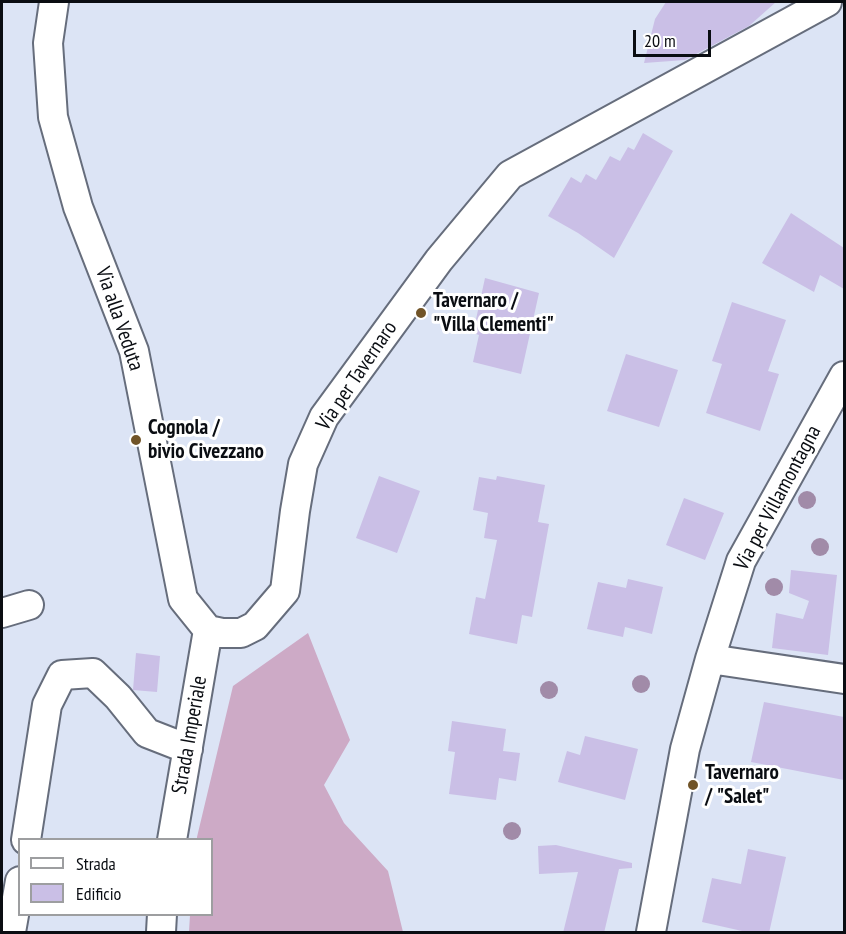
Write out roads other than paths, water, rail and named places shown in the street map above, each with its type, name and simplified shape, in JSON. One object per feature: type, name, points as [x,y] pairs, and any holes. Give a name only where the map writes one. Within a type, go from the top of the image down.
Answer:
[{"type":"street","name":"Via alla Veduta","points":[[54,2],[48,43],[53,117],[78,207],[134,351],[183,599],[208,630]]},
{"type":"street","name":"Via per Tavernaro","points":[[208,630],[241,633],[255,626],[285,591],[303,464],[324,417],[439,260],[510,175],[827,2]]},
{"type":"street","name":"Via per Villamontagna","points":[[651,933],[685,749],[741,561],[844,376]]},
{"type":"street","points":[[2,613],[29,605]]},
{"type":"street","name":"Strada Imperiale","points":[[172,838],[208,630]]},
{"type":"street","points":[[710,659],[844,679]]},
{"type":"street","points":[[26,838],[48,705],[62,675],[93,673],[118,697],[147,733],[188,749]]},
{"type":"street","points":[[11,933],[18,893]]},
{"type":"street","points":[[161,933],[162,916]]},
{"type":"place","name":"Tavernaro / \"Villa Clementi\"","points":[[421,313]]},
{"type":"place","name":"Cognola / bivio Civezzano","points":[[136,440]]},
{"type":"place","name":"Tavernaro / \"Salet\"","points":[[693,785]]}]
